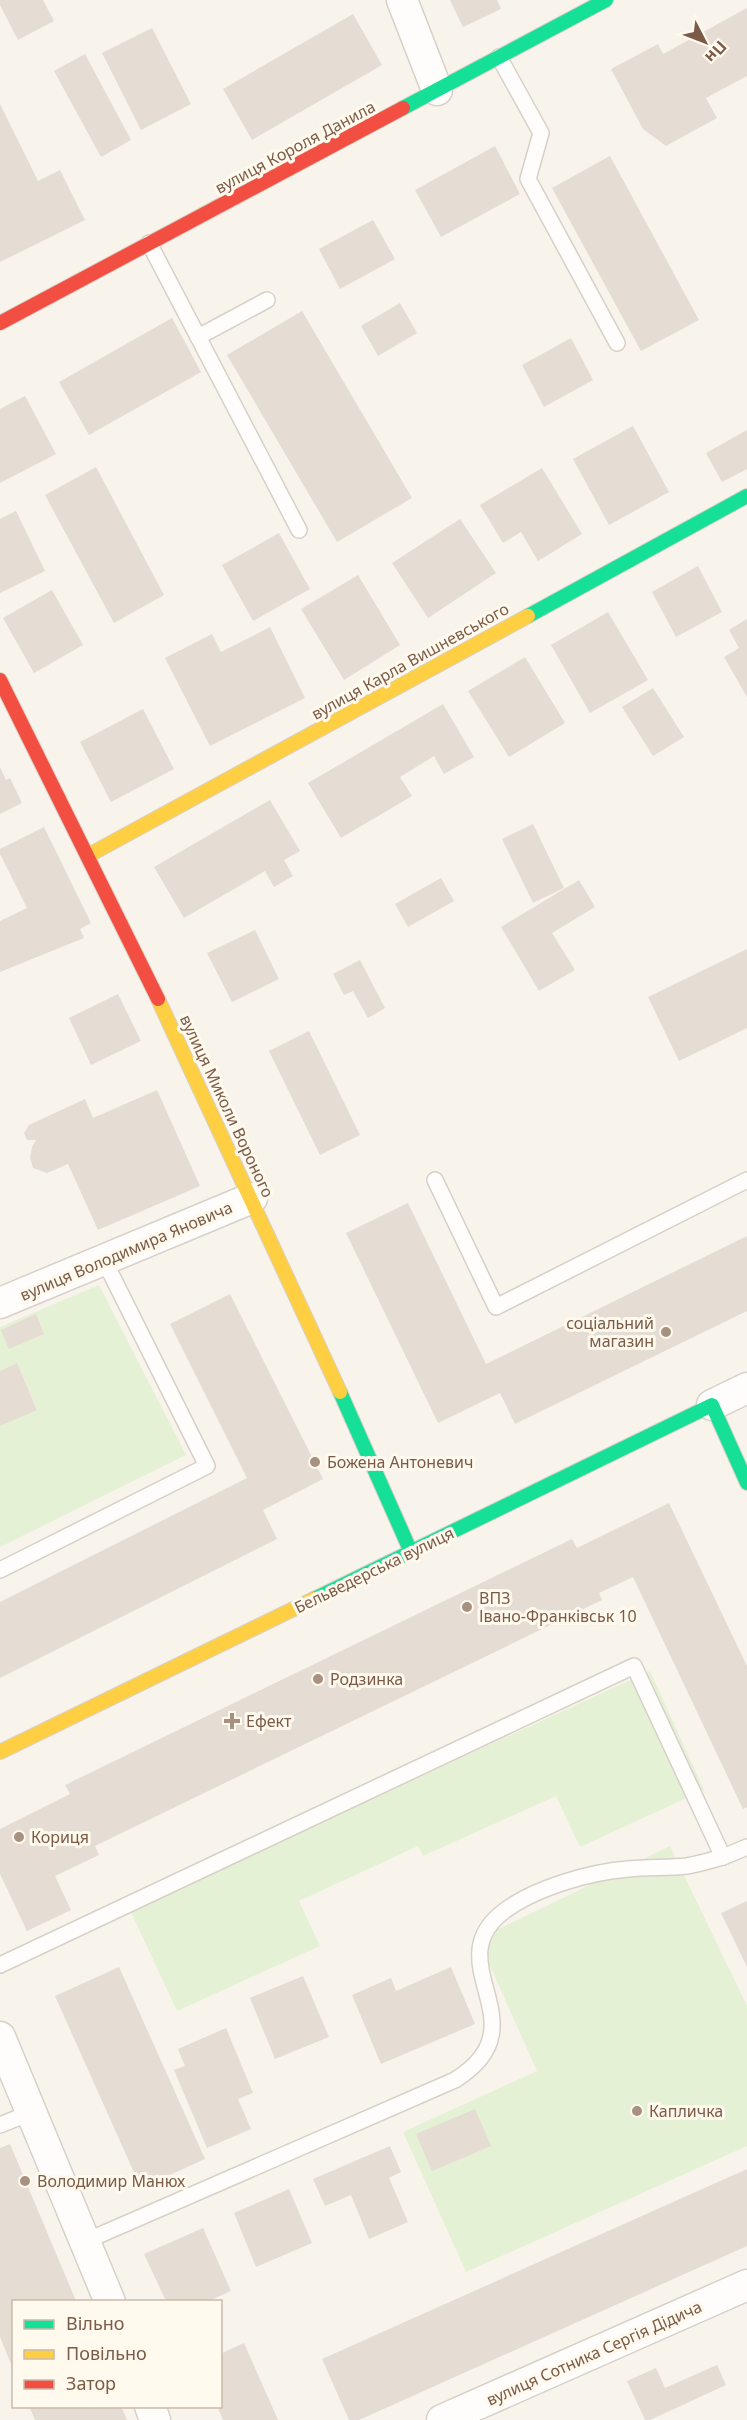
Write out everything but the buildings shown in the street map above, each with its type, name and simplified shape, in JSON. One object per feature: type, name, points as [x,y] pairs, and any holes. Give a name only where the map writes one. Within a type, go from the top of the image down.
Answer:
[{"type":"street","points":[[402,0],[437,90]]},
{"type":"street","name":"вулиця Короля Данила","points":[[0,323],[606,0]]},
{"type":"street","name":"вулиця Карла Вишневського","points":[[89,855],[747,496]]},
{"type":"street","name":"вулиця Миколи Вороного","points":[[0,680],[89,855],[252,1198],[411,1552]]},
{"type":"street","name":"вулиця Володимира Яновича","points":[[0,1304],[252,1198]]},
{"type":"street","name":"Бельведерська вулиця","points":[[0,1752],[747,1388]]},
{"type":"street","points":[[712,1405],[747,1483]]},
{"type":"street","points":[[0,2037],[87,2241],[110,2300]]},
{"type":"street","name":"вулиця Сотника Сергія Дідича","points":[[442,2420],[747,2285]]},
{"type":"lane","points":[[499,57],[541,134],[528,179],[617,344]]},
{"type":"lane","points":[[149,243],[299,530]]},
{"type":"lane","points":[[198,337],[267,300]]},
{"type":"lane","points":[[435,1180],[496,1307],[747,1180]]},
{"type":"lane","points":[[0,1570],[207,1466],[104,1260]]},
{"type":"lane","points":[[0,1965],[634,1666],[723,1857]]},
{"type":"lane","points":[[87,2241],[455,2080],[470,2071],[481,2059],[489,2044],[493,2028],[493,2011],[480,1972],[479,1955],[483,1939],[491,1924],[502,1912],[539,1892],[596,1875],[626,1869],[691,1865],[723,1857],[747,1847]]},
{"type":"lane","points":[[0,2125],[32,2112]]},
{"type":"green space","points":[[99,1285],[186,1455],[0,1547],[0,1426],[37,1409],[17,1363],[0,1371],[0,1327]]},
{"type":"green space","points":[[650,1671],[704,1790],[580,1847],[556,1796],[423,1856],[418,1846],[299,1901],[320,1946],[177,2011],[130,1910]]},
{"type":"green space","points":[[670,1846],[747,2006],[747,2146],[466,2272],[403,2132],[537,2071],[478,1939]]},
{"type":"traffic: fast","points":[[403,108],[606,0]]},
{"type":"traffic: fast","points":[[528,616],[747,496]]},
{"type":"traffic: fast","points":[[340,1392],[411,1552]]},
{"type":"traffic: fast","points":[[314,1599],[712,1405],[747,1483]]},
{"type":"traffic: slow","points":[[89,855],[528,616]]},
{"type":"traffic: slow","points":[[158,999],[340,1392]]},
{"type":"traffic: slow","points":[[0,1752],[314,1599]]},
{"type":"traffic: jam","points":[[0,323],[403,108]]},
{"type":"traffic: jam","points":[[0,680],[158,999]]},
{"type":"place","name":"соціальний магазин","points":[[666,1332]]},
{"type":"place","name":"Божена Антоневич","points":[[315,1462]]},
{"type":"place","name":"ВПЗ Івано-Франківськ 10","points":[[467,1607]]},
{"type":"place","name":"Родзинка","points":[[318,1679]]},
{"type":"place","name":"Ефект","points":[[232,1721]]},
{"type":"place","name":"Кориця","points":[[19,1837]]},
{"type":"place","name":"Капличка","points":[[637,2111]]},
{"type":"place","name":"Володимир Манюх","points":[[25,2181]]}]
